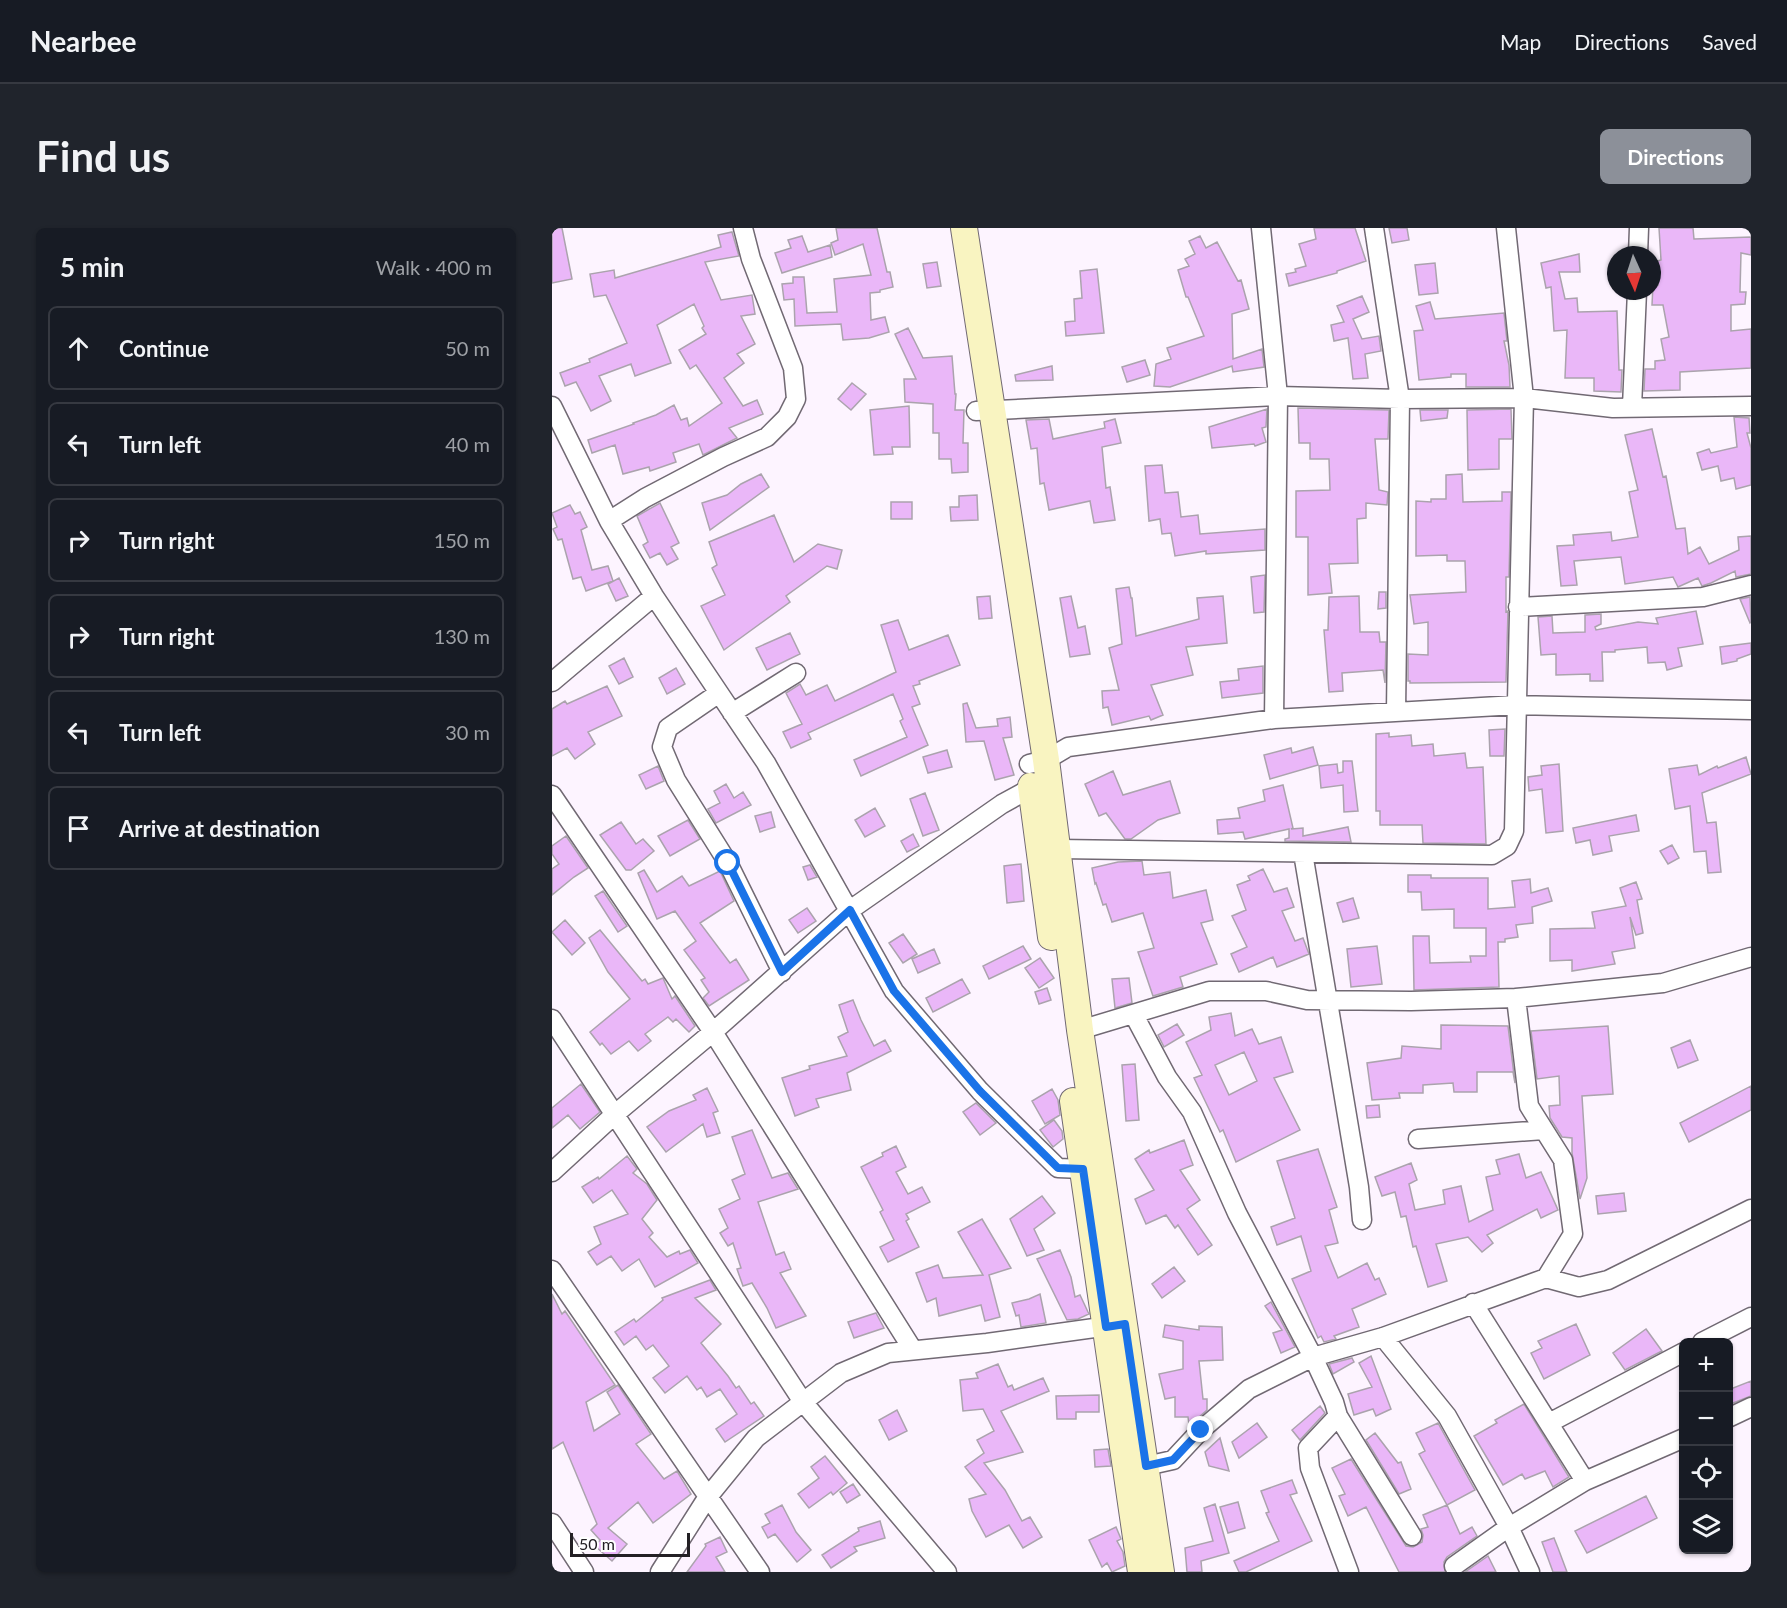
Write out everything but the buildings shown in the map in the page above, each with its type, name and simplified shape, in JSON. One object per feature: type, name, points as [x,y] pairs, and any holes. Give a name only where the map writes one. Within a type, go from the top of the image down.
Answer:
[{"type":"main road","points":[[946,228],[984,410]]},
{"type":"main road","points":[[964,228],[984,410],[1038,773],[1083,1169],[1146,1466],[1161,1572]]},
{"type":"main road","points":[[1038,773],[1058,849],[1115,1326],[1141,1572]]},
{"type":"street","points":[[609,520],[645,498],[723,457],[767,437],[787,417],[796,399],[793,368],[751,258],[743,228]]},
{"type":"street","points":[[1261,228],[1278,396],[1274,719]]},
{"type":"street","points":[[1374,228],[1400,399],[1396,712]]},
{"type":"street","points":[[1058,849],[1492,855],[1507,846],[1514,831],[1524,398],[1506,228]]},
{"type":"street","points":[[1638,246],[1639,228]]},
{"type":"street","points":[[1632,407],[1637,300]]},
{"type":"street","points":[[984,410],[1278,396],[1400,399],[1524,398],[1613,408],[1751,406]]},
{"type":"street","points":[[552,406],[609,520],[654,596],[766,764],[894,991],[980,1091],[1058,1168],[1083,1169]]},
{"type":"street","points":[[1518,607],[1704,597],[1751,585]]},
{"type":"street","points":[[552,682],[654,596]]},
{"type":"street","points":[[732,713],[796,673]]},
{"type":"street","points":[[719,693],[668,728],[662,747],[676,780],[728,863],[782,972]]},
{"type":"street","points":[[552,1172],[614,1115],[713,1032],[850,910],[1002,804],[1068,747],[1274,719],[1516,705],[1751,710]]},
{"type":"street","points":[[552,795],[713,1032],[913,1350]]},
{"type":"street","points":[[1303,853],[1359,1186],[1362,1220]]},
{"type":"street","points":[[1080,1030],[1209,991],[1266,991],[1307,1000],[1411,1001],[1516,998],[1663,983],[1751,957]]},
{"type":"street","points":[[1516,998],[1529,1106],[1563,1160],[1573,1234],[1546,1278]]},
{"type":"street","points":[[1134,1015],[1167,1077],[1192,1112],[1237,1213],[1313,1357],[1338,1416],[1412,1536]]},
{"type":"street","points":[[552,1019],[803,1402],[947,1572]]},
{"type":"street","points":[[1418,1138],[1544,1130]]},
{"type":"street","points":[[1146,1466],[1173,1460],[1201,1430],[1249,1389],[1313,1357],[1383,1337],[1546,1278],[1579,1287],[1608,1280],[1751,1209]]},
{"type":"street","points":[[552,1270],[760,1572]]},
{"type":"street","points":[[1473,1303],[1586,1481]]},
{"type":"street","points":[[1710,1338],[1751,1317]]},
{"type":"street","points":[[660,1572],[708,1498],[756,1438],[841,1373],[888,1353],[1115,1326]]},
{"type":"street","points":[[1383,1337],[1447,1416],[1509,1527],[1530,1572]]},
{"type":"street","points":[[1549,1423],[1679,1354]]},
{"type":"street","points":[[1733,1416],[1751,1407]]},
{"type":"street","points":[[1338,1416],[1308,1448],[1310,1468],[1349,1572]]},
{"type":"street","points":[[1454,1566],[1509,1527],[1586,1481],[1679,1440]]},
{"type":"street","points":[[552,1523],[584,1572]]},
{"type":"route","points":[[728,863],[782,972],[850,910],[894,991],[980,1091],[1058,1168],[1083,1169],[1106,1327],[1125,1324],[1146,1466],[1173,1460],[1201,1430]]}]
